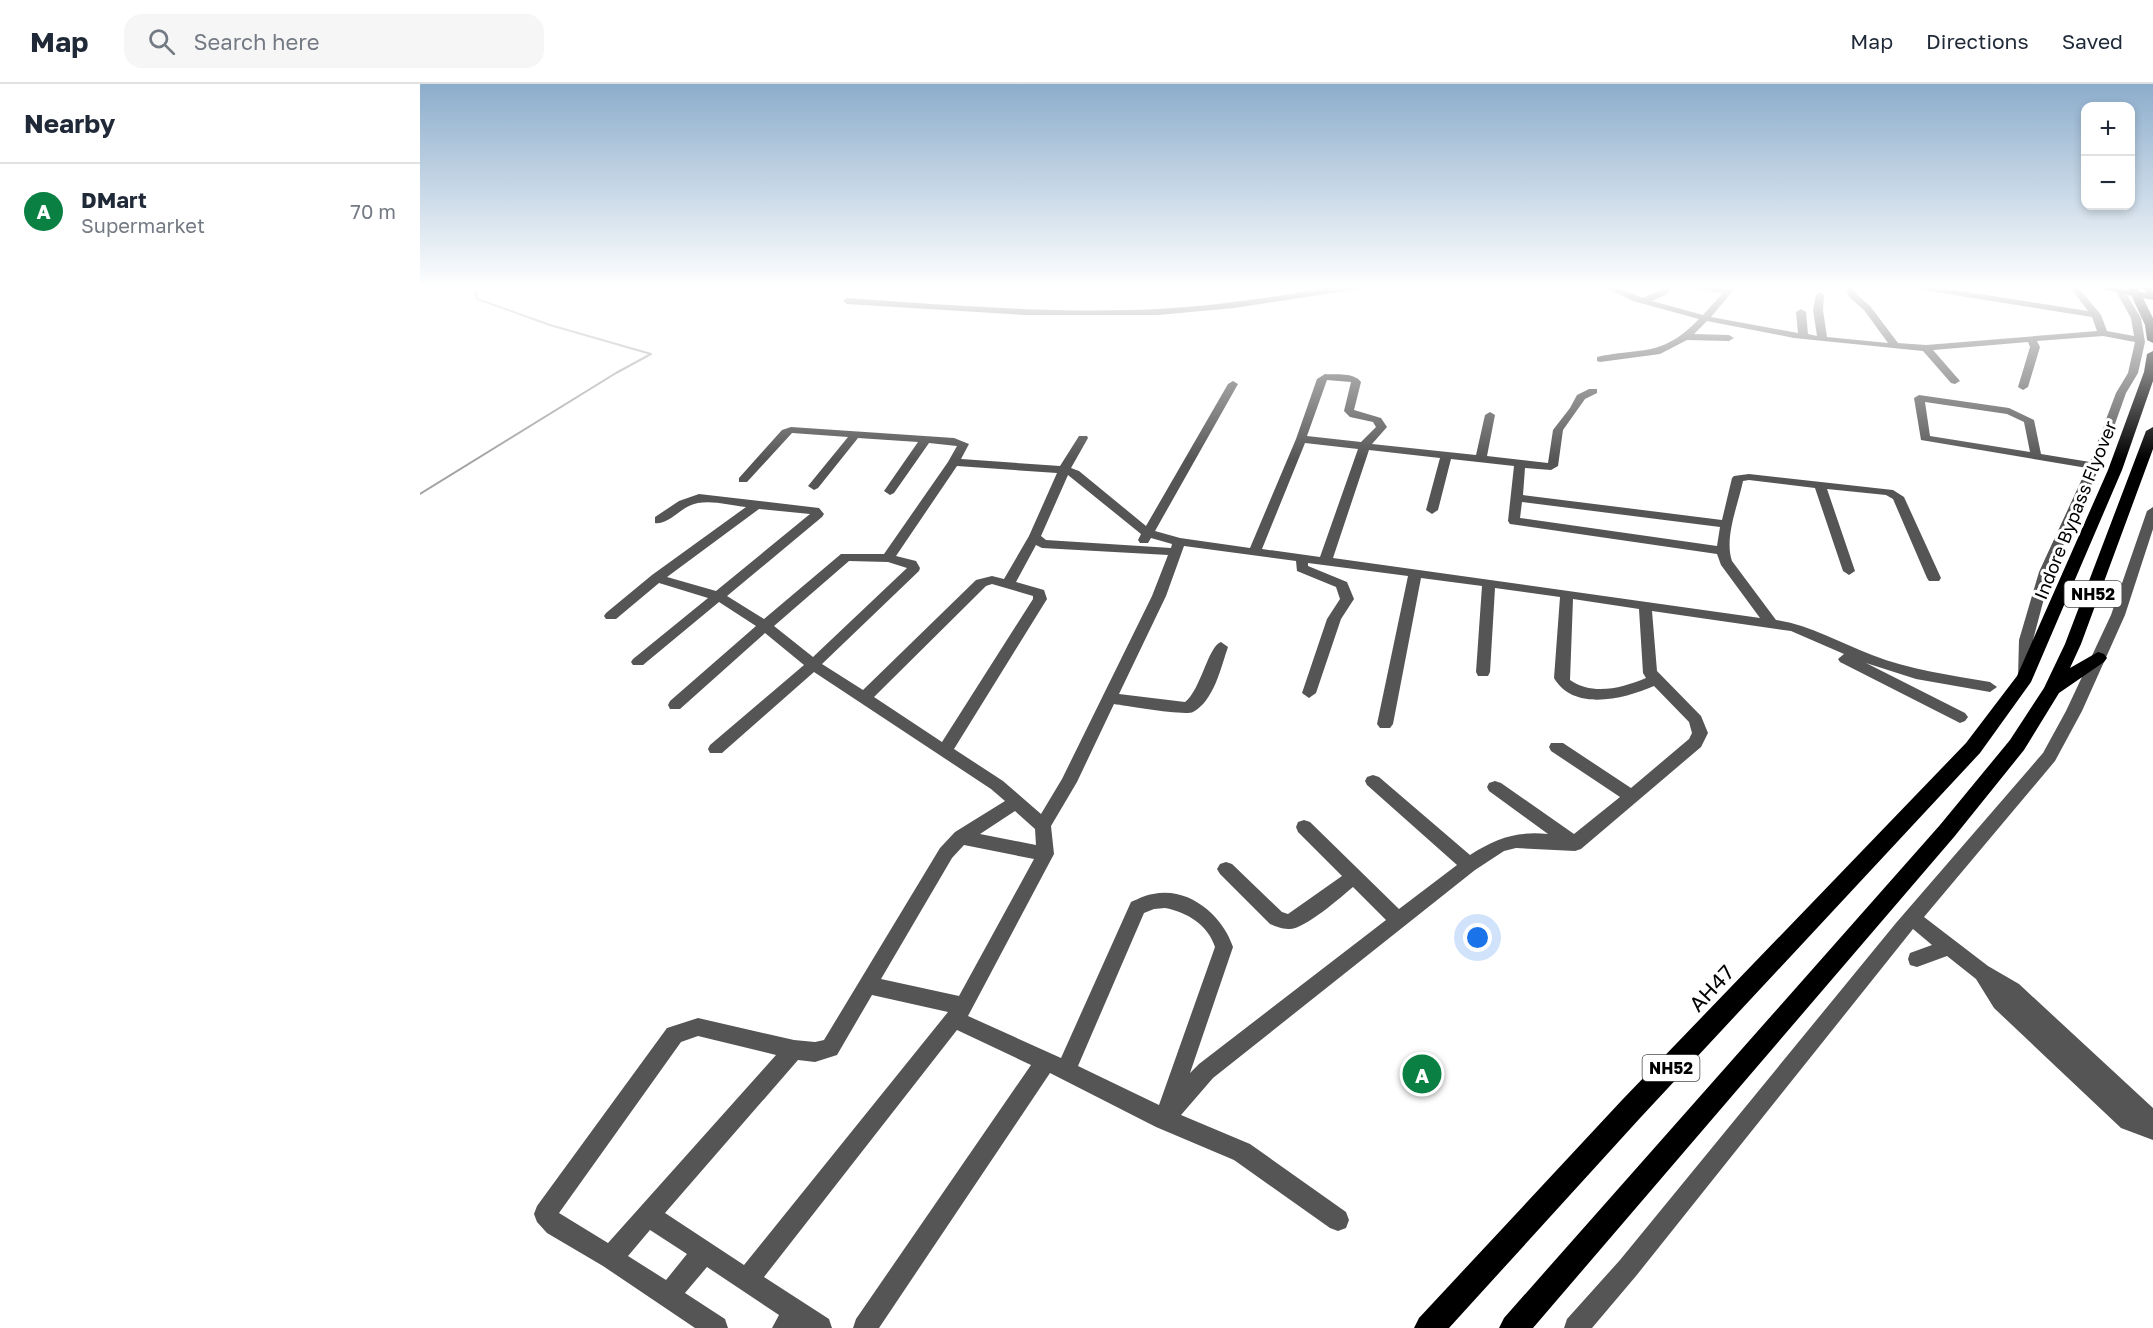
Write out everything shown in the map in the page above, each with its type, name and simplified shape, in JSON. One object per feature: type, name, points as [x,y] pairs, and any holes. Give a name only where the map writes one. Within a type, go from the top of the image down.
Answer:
[{"type":"highway","name":"Indore Bypass Flyover","points":[[2025,678],[2108,485],[2150,372],[2153,354]]},
{"type":"highway","name":"NH52","points":[[1514,1328],[1952,825],[2017,745],[2052,689],[2077,635],[2153,431]]},
{"type":"highway","points":[[2052,689],[2098,658]]},
{"type":"highway","name":"AH47","points":[[1429,1328],[1632,1108],[1973,748],[2025,678]]},
{"type":"street","points":[[1600,359],[1662,350],[1675,344]]},
{"type":"street","points":[[1875,344],[1926,348],[1986,344]]},
{"type":"street","points":[[2023,387],[2035,347],[2034,344]]},
{"type":"street","points":[[2025,678],[2026,640],[2039,591],[2062,532],[2092,470],[2121,393],[2133,373],[2138,344]]},
{"type":"street","points":[[1926,348],[1955,381]]},
{"type":"street","points":[[1255,552],[1301,439],[1322,379],[1352,378],[1356,382],[1349,411],[1354,415],[1377,420],[1382,427],[1365,445],[1325,562]]},
{"type":"street","points":[[1140,550],[1147,533],[1233,384]]},
{"type":"street","points":[[1301,439],[1545,467],[1554,464],[1558,430],[1581,397],[1593,391]]},
{"type":"street","points":[[2037,456],[2029,420],[2022,416],[2009,411],[1919,398],[1925,438],[2037,456],[2092,470]]},
{"type":"street","points":[[1481,460],[1490,415]]},
{"type":"street","points":[[743,480],[786,432],[798,430],[961,442],[963,444],[954,462],[888,558]]},
{"type":"street","points":[[814,486],[855,435]]},
{"type":"street","points":[[1008,584],[1035,536],[1064,470],[1083,438]]},
{"type":"street","points":[[890,491],[925,440]]},
{"type":"street","points":[[1432,510],[1446,456]]},
{"type":"street","points":[[954,462],[1064,470],[1075,473],[1147,533],[1178,547]]},
{"type":"street","points":[[1520,465],[1514,521],[1722,551]]},
{"type":"street","points":[[1934,578],[1896,495],[1889,492],[1749,477],[1738,478],[1722,551],[1726,562],[1769,623],[1815,643],[1960,717]]},
{"type":"street","points":[[1820,486],[1849,571]]},
{"type":"street","points":[[638,662],[720,597],[818,514],[815,511],[699,498],[683,504],[659,520]]},
{"type":"street","points":[[1517,498],[1728,524]]},
{"type":"street","points":[[611,616],[657,578],[757,506]]},
{"type":"street","points":[[1576,1328],[1628,1268],[1912,918],[2049,757],[2074,711],[2118,615],[2153,511]]},
{"type":"street","points":[[1035,536],[1042,544],[1140,550],[1178,547],[1255,552],[1769,623],[1794,627],[1868,659],[1916,674],[1990,687]]},
{"type":"street","points":[[747,1281],[959,1013],[1045,855],[1043,826],[1067,787],[1159,596],[1178,547]]},
{"type":"street","points":[[675,705],[846,558],[888,558],[911,564],[914,567],[813,665],[716,749]]},
{"type":"street","points":[[1302,559],[1302,568],[1342,585],[1347,599],[1334,619],[1309,693]]},
{"type":"street","points":[[1385,724],[1415,575]]},
{"type":"street","points":[[657,578],[720,597],[765,626],[813,665],[945,750],[1008,794],[1043,826]]},
{"type":"street","points":[[865,698],[974,588],[992,580],[1039,593],[1040,599],[945,750]]},
{"type":"street","points":[[1483,672],[1489,583]]},
{"type":"street","points":[[1566,594],[1561,678],[1563,683],[1573,689],[1607,694],[1618,693],[1655,680]]},
{"type":"street","points":[[1164,1119],[1206,1071],[1469,865],[1499,845],[1510,842],[1531,840],[1575,844],[1695,743],[1700,733],[1696,720],[1655,680],[1647,665],[1644,605]]},
{"type":"street","points":[[1108,699],[1188,708],[1194,704],[1203,689],[1221,647]]},
{"type":"street","points":[[1557,747],[1631,796]]},
{"type":"street","points":[[1373,781],[1469,865]]},
{"type":"street","points":[[1495,787],[1575,844]]},
{"type":"street","points":[[716,1328],[611,1257],[555,1225],[545,1214],[674,1035],[698,1027],[794,1050],[815,1052],[830,1048],[946,853],[1008,794]]},
{"type":"street","points":[[1304,827],[1399,921]]},
{"type":"street","points":[[961,837],[1045,855]]},
{"type":"street","points":[[1226,869],[1276,918],[1290,922],[1312,909],[1355,876]]},
{"type":"street","points":[[1066,1071],[1137,908],[1154,901],[1174,901],[1203,916],[1222,934],[1224,947],[1164,1119]]},
{"type":"street","points":[[1912,918],[1982,972],[2012,990],[2153,1122]]},
{"type":"street","points":[[1917,959],[1950,947]]},
{"type":"street","points":[[1982,972],[2001,1002],[2129,1120],[2153,1129]]},
{"type":"street","points":[[867,985],[959,1013],[1066,1071],[1164,1119],[1242,1152],[1338,1220]]},
{"type":"street","points":[[611,1257],[794,1050]]},
{"type":"street","points":[[866,1328],[1046,1060]]},
{"type":"street","points":[[648,1215],[747,1281],[790,1320],[820,1328]]},
{"type":"street","points":[[668,1296],[704,1252]]},
{"type":"waterway","points":[[420,494],[616,373],[651,354],[616,344]]},
{"type":"place","name":"DMart","points":[[1422,1074]]}]
